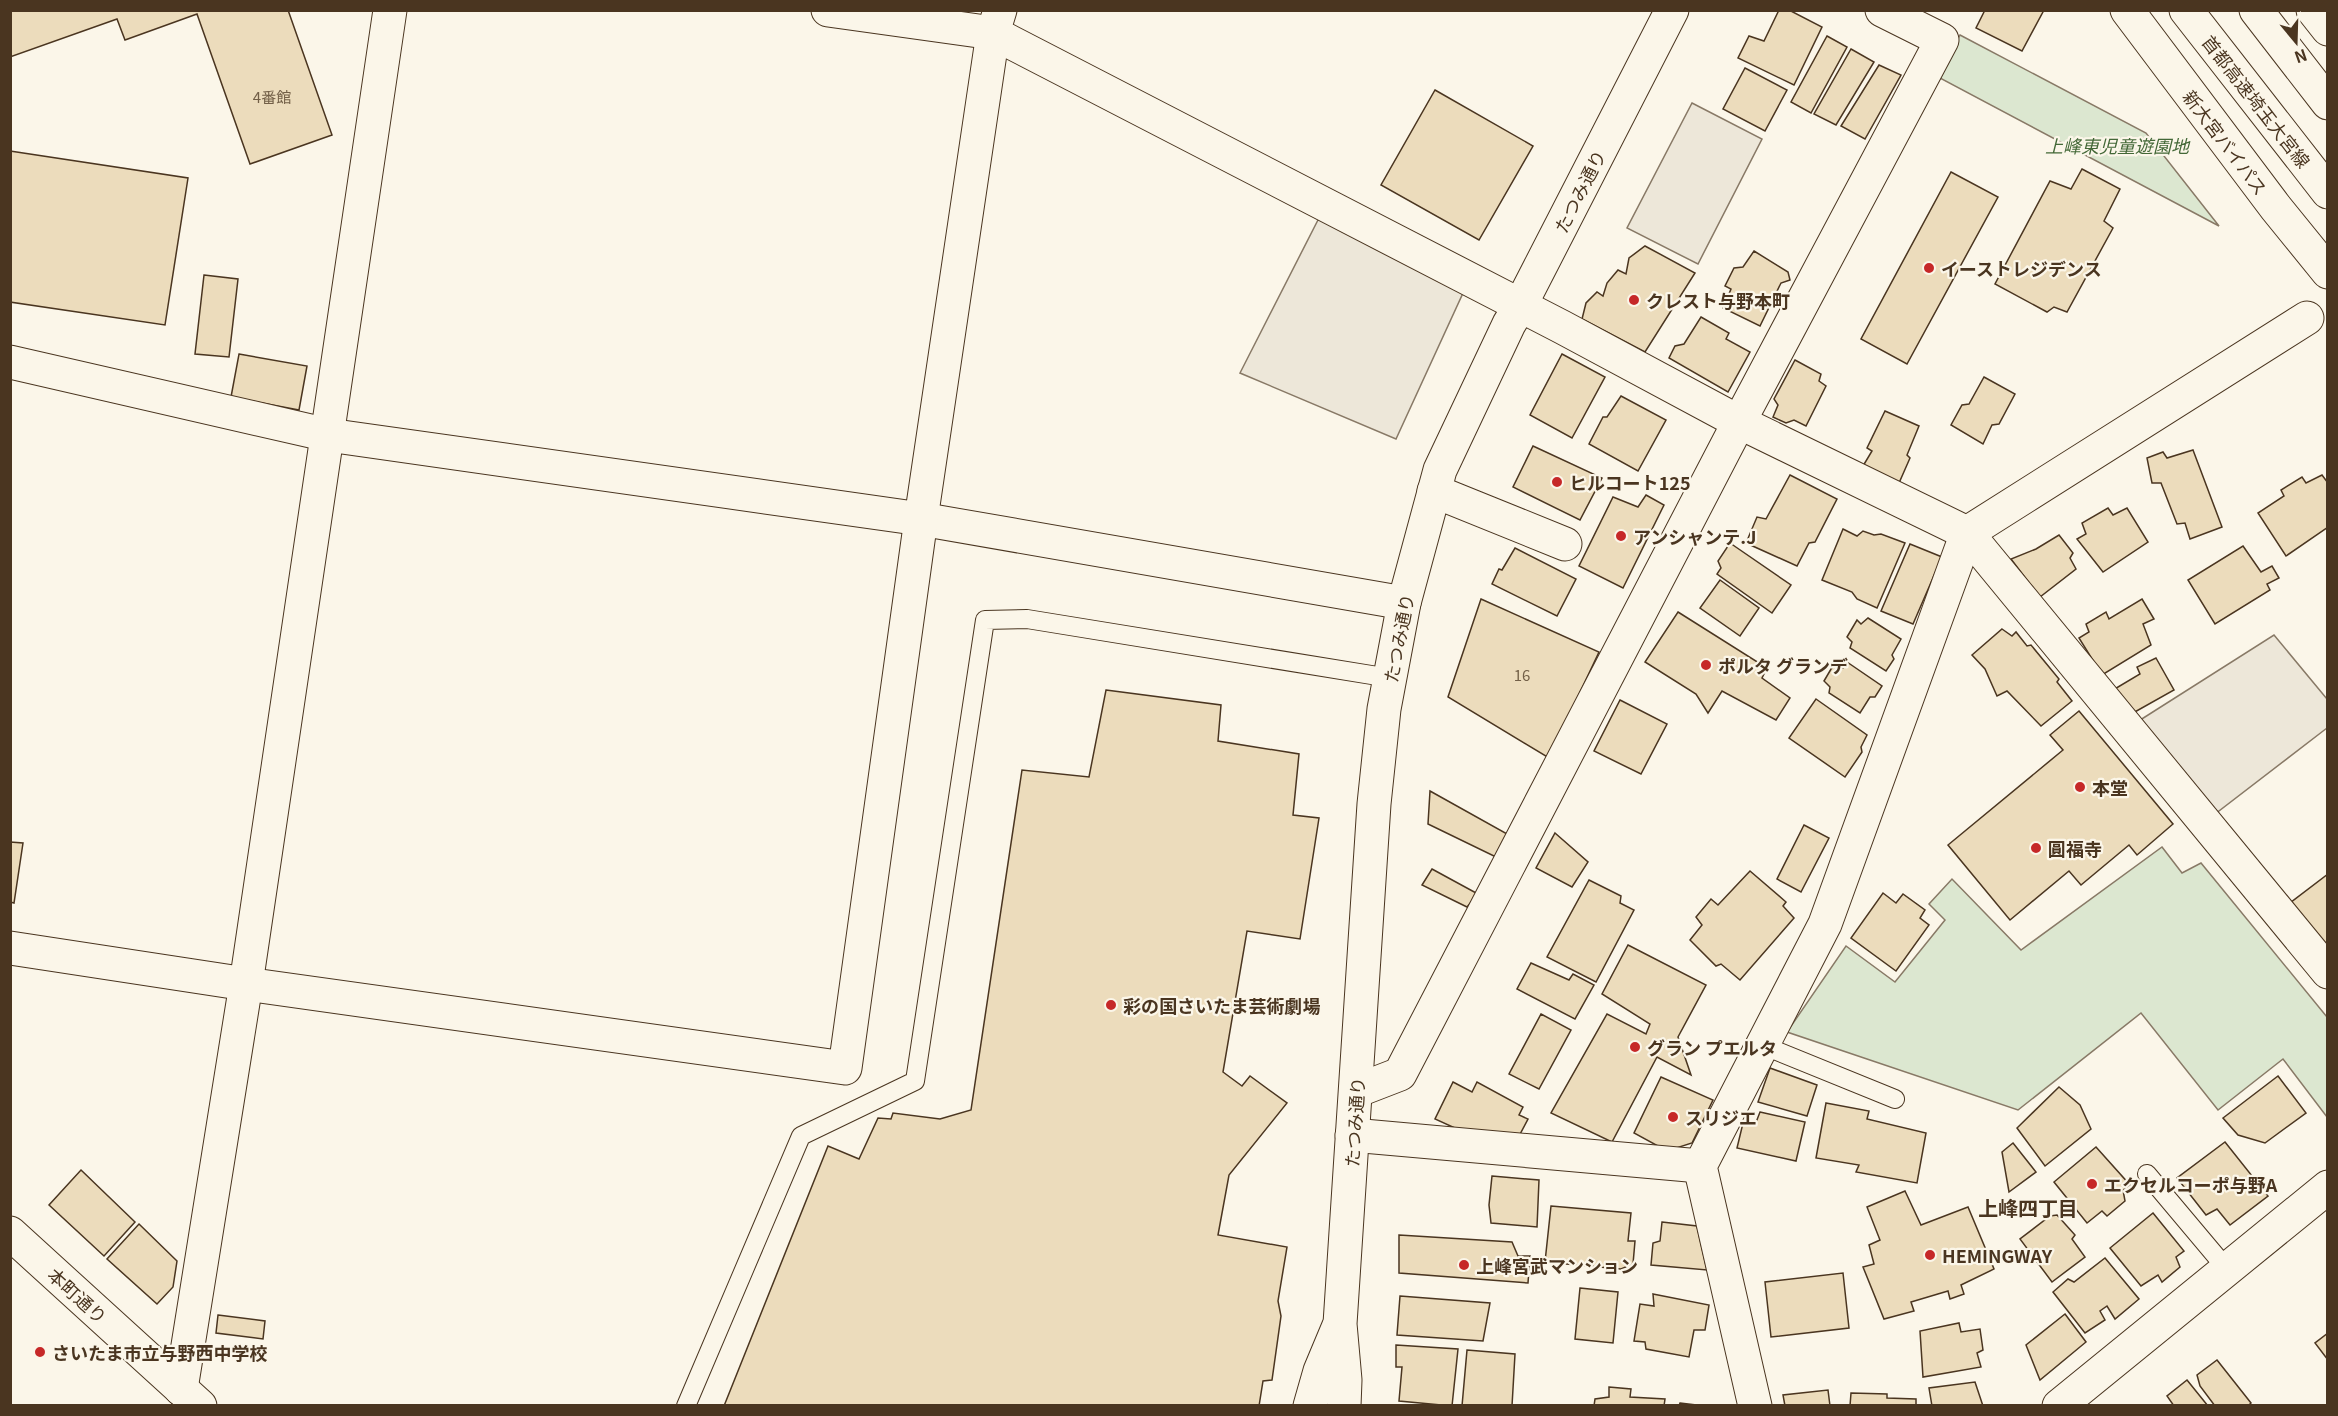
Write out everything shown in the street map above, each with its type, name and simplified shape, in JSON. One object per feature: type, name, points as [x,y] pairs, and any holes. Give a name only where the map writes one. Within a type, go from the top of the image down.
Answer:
[{"type":"main road","points":[[191,1397],[246,984],[390,10]]},
{"type":"main road","points":[[828,10],[997,22],[1520,306],[1739,422],[1967,533],[2328,972]]},
{"type":"main road","name":"たつみ通り","points":[[1344,1406],[1345,1380],[1340,1324],[1374,804],[1384,709],[1404,603],[1440,470],[1509,324],[1672,10]]},
{"type":"main road","points":[[1356,1091],[1400,1074],[1739,422],[1942,40],[1882,10]]},
{"type":"main road","name":"新大宮バイパス","points":[[2127,10],[2328,272]]},
{"type":"main road","name":"首都高速埼玉大宮線","points":[[2186,10],[2328,192]]},
{"type":"main road","points":[[2256,10],[2328,103]]},
{"type":"main road","points":[[2313,10],[2328,29]]},
{"type":"main road","points":[[10,948],[246,984],[845,1068],[921,519],[997,22]]},
{"type":"main road","points":[[1755,1406],[1700,1166],[1825,924],[1967,533],[2307,318]]},
{"type":"main road","points":[[10,362],[328,435],[921,519],[1404,603]]},
{"type":"main road","points":[[1434,491],[1565,544]]},
{"type":"main road","points":[[1352,1136],[1700,1166]]},
{"type":"main road","points":[[2061,1405],[2328,1186]]},
{"type":"main road","name":"本町通り","points":[[10,1233],[191,1397]]},
{"type":"main road","name":"たつみ通り","points":[[1310,1406],[1320,1371],[1340,1324]]},
{"type":"lane","points":[[686,1406],[801,1136],[915,1080],[985,620],[1027,619],[1390,678]]},
{"type":"lane","points":[[1762,1045],[1895,1099]]},
{"type":"lane","points":[[2146,1174],[2226,1268]]},
{"type":"green space","name":"上峰東児童遊園地","points":[[1960,35],[2146,133],[2219,226],[1938,77]]},
{"type":"green space","points":[[2162,847],[2182,873],[2201,863],[2327,1017],[2327,1117],[2283,1059],[2218,1110],[2141,1013],[2018,1110],[1787,1032],[1846,946],[1895,982],[1945,920],[1929,904],[1952,879],[2021,950]]},
{"type":"shaded area","points":[[1692,103],[1762,139],[1698,264],[1627,228]]},
{"type":"shaded area","points":[[1319,218],[1463,293],[1396,439],[1240,373]]},
{"type":"shaded area","points":[[2274,635],[2327,699],[2327,728],[2215,814],[2137,722]]},
{"type":"building","points":[[10,10],[288,10],[332,135],[250,164],[197,14],[125,40],[117,19],[10,57]]},
{"type":"building","points":[[1779,10],[1789,10],[1822,27],[1794,85],[1738,58],[1749,36],[1764,41]]},
{"type":"building","points":[[1985,10],[2044,10],[2022,51],[1976,28]]},
{"type":"building","points":[[1827,36],[1847,47],[1811,113],[1791,102]]},
{"type":"building","points":[[1851,49],[1874,62],[1836,125],[1814,114]]},
{"type":"building","points":[[1879,65],[1901,75],[1865,139],[1841,126]]},
{"type":"building","points":[[1745,68],[1787,90],[1765,131],[1723,109]]},
{"type":"building","points":[[1435,90],[1533,146],[1479,240],[1381,185]]},
{"type":"building","points":[[10,151],[188,178],[165,325],[10,302]]},
{"type":"building","points":[[2082,169],[2120,189],[2104,221],[2113,228],[2067,312],[2054,307],[2047,312],[1995,284],[2050,181],[2071,189]]},
{"type":"building","name":"イーストレジデンス","points":[[1951,172],[1998,197],[1907,364],[1861,339]]},
{"type":"building","name":"クレスト与野本町","points":[[1645,246],[1695,273],[1645,352],[1582,319],[1586,303],[1597,292],[1603,296],[1607,283],[1618,270],[1626,274],[1629,258]]},
{"type":"building","points":[[1754,251],[1788,272],[1790,280],[1781,283],[1760,326],[1723,308],[1731,289],[1725,286],[1734,268],[1743,267]]},
{"type":"building","points":[[204,275],[238,279],[229,357],[195,354]]},
{"type":"building","points":[[1701,317],[1729,333],[1726,339],[1750,352],[1728,392],[1669,358],[1675,346],[1684,344]]},
{"type":"building","points":[[239,354],[307,366],[299,410],[231,397]]},
{"type":"building","points":[[1562,354],[1605,377],[1572,438],[1530,415]]},
{"type":"building","points":[[1795,360],[1821,374],[1819,381],[1826,386],[1806,426],[1794,420],[1786,423],[1773,417],[1778,405],[1774,399]]},
{"type":"building","points":[[1984,377],[2015,394],[1999,424],[1992,425],[1983,444],[1951,425],[1962,405],[1969,404]]},
{"type":"building","points":[[1621,396],[1666,420],[1638,471],[1589,444],[1603,417],[1607,417]]},
{"type":"building","points":[[1885,411],[1919,426],[1907,455],[1910,458],[1899,483],[1863,466],[1872,451],[1867,448]]},
{"type":"building","name":"ヒルコート125","points":[[1533,446],[1602,478],[1580,520],[1513,487]]},
{"type":"building","points":[[2193,450],[2222,527],[2190,539],[2185,523],[2177,524],[2161,483],[2152,483],[2147,458],[2163,452],[2167,458]]},
{"type":"building","points":[[1790,475],[1837,499],[1815,542],[1809,543],[1797,566],[1746,543],[1757,517],[1766,519]]},
{"type":"building","points":[[2322,475],[2328,483],[2328,527],[2286,556],[2258,513],[2284,496],[2281,490],[2302,477],[2306,483]]},
{"type":"building","name":"アンシャンテ.J","points":[[1646,495],[1664,505],[1623,588],[1579,566],[1613,497],[1638,507]]},
{"type":"building","points":[[2108,508],[2113,515],[2127,508],[2148,542],[2103,572],[2077,539],[2086,534],[2082,523]]},
{"type":"building","points":[[1843,529],[1857,536],[1863,531],[1874,535],[1881,534],[1905,543],[1877,608],[1857,599],[1852,592],[1822,580]]},
{"type":"building","points":[[2059,535],[2073,553],[2070,558],[2076,569],[2040,597],[2011,559],[2036,549]]},
{"type":"building","points":[[1730,543],[1791,585],[1772,613],[1717,574],[1721,568],[1718,561]]},
{"type":"building","points":[[1910,544],[1942,557],[1913,624],[1881,611]]},
{"type":"building","points":[[2243,546],[2261,572],[2272,566],[2279,578],[2267,584],[2270,590],[2215,624],[2188,580]]},
{"type":"building","points":[[1515,548],[1576,579],[1557,616],[1492,584],[1499,569],[1502,570]]},
{"type":"building","points":[[1720,580],[1759,608],[1740,636],[1700,608]]},
{"type":"building","points":[[1481,599],[1599,652],[1549,758],[1448,697]]},
{"type":"building","points":[[2142,599],[2154,619],[2143,624],[2151,645],[2102,675],[2079,638],[2089,632],[2086,624],[2106,612],[2109,619]]},
{"type":"building","name":"ポルタ グランデ","points":[[1678,612],[1767,668],[1762,678],[1790,698],[1776,720],[1722,691],[1708,713],[1696,694],[1645,662]]},
{"type":"building","points":[[1868,618],[1901,639],[1892,655],[1894,659],[1886,671],[1850,648],[1852,642],[1847,637],[1857,620],[1861,624]]},
{"type":"building","points":[[2002,629],[2012,636],[2016,632],[2027,646],[2031,645],[2059,679],[2057,682],[2072,701],[2041,726],[2007,691],[1997,696],[1985,669],[1972,655]]},
{"type":"building","points":[[2156,658],[2174,690],[2133,713],[2113,690],[2140,674],[2137,667]]},
{"type":"building","points":[[1847,662],[1882,686],[1875,697],[1870,697],[1860,713],[1829,693],[1830,687],[1824,681],[1834,664],[1843,668]]},
{"type":"building","name":"彩の国さいたま芸術劇場","points":[[1106,690],[1221,705],[1218,741],[1299,754],[1293,815],[1319,818],[1300,939],[1247,931],[1223,1072],[1242,1086],[1250,1076],[1287,1103],[1229,1175],[1218,1235],[1287,1247],[1278,1301],[1281,1316],[1272,1380],[1263,1381],[1259,1406],[724,1406],[828,1146],[859,1159],[878,1118],[891,1119],[893,1113],[940,1119],[971,1110],[1022,770],[1089,777]]},
{"type":"building","points":[[1816,699],[1867,735],[1861,747],[1862,752],[1845,777],[1789,738]]},
{"type":"building","points":[[1620,700],[1667,724],[1641,774],[1594,751]]},
{"type":"building","name":"本堂","points":[[2079,711],[2173,824],[2137,855],[2129,845],[2081,885],[2069,871],[2010,920],[1948,845],[2063,750],[2050,735]]},
{"type":"building","points":[[1430,791],[1509,835],[1498,858],[1428,824]]},
{"type":"building","points":[[1804,825],[1829,838],[1801,892],[1777,879]]},
{"type":"building","points":[[1555,833],[1588,862],[1572,887],[1536,868]]},
{"type":"building","points":[[10,842],[23,843],[14,903],[10,902]]},
{"type":"building","points":[[1432,869],[1478,894],[1467,907],[1422,885]]},
{"type":"building","points":[[1750,871],[1786,902],[1783,906],[1794,918],[1740,980],[1721,964],[1716,966],[1690,940],[1702,925],[1696,917],[1711,899],[1718,905]]},
{"type":"building","points":[[2328,874],[2328,950],[2290,903]]},
{"type":"building","points":[[1589,880],[1621,896],[1620,903],[1634,910],[1596,982],[1547,957]]},
{"type":"building","points":[[1883,893],[1896,903],[1903,894],[1925,910],[1920,918],[1929,925],[1896,971],[1851,938]]},
{"type":"building","name":"グラン プエルタ","points":[[1628,945],[1706,985],[1678,1037],[1691,1075],[1657,1057],[1612,1142],[1551,1113],[1607,1014],[1646,1034],[1650,1024],[1602,994]]},
{"type":"building","points":[[1531,963],[1569,980],[1573,974],[1594,985],[1575,1019],[1517,989]]},
{"type":"building","points":[[1541,1014],[1571,1030],[1539,1089],[1509,1074]]},
{"type":"building","points":[[1770,1068],[1817,1085],[1807,1116],[1758,1102]]},
{"type":"building","points":[[2278,1076],[2306,1113],[2265,1143],[2238,1135],[2223,1118]]},
{"type":"building","name":"スリジエ","points":[[1661,1077],[1713,1100],[1692,1143],[1667,1151],[1634,1133]]},
{"type":"building","points":[[1453,1082],[1472,1092],[1477,1082],[1523,1107],[1519,1115],[1528,1119],[1518,1138],[1457,1129],[1435,1119]]},
{"type":"building","points":[[2059,1087],[2080,1105],[2091,1129],[2045,1166],[2017,1128]]},
{"type":"building","points":[[1826,1103],[1869,1111],[1867,1119],[1926,1133],[1917,1183],[1856,1172],[1859,1165],[1816,1158]]},
{"type":"building","points":[[1760,1112],[1805,1122],[1796,1161],[1737,1148],[1743,1123],[1755,1125]]},
{"type":"building","points":[[2225,1142],[2268,1196],[2230,1225],[2217,1209],[2206,1215],[2177,1178]]},
{"type":"building","points":[[2013,1143],[2036,1172],[2009,1192],[2002,1152]]},
{"type":"building","name":"エクセルコーポ与野A","points":[[2096,1147],[2130,1185],[2123,1190],[2125,1201],[2107,1216],[2102,1211],[2087,1223],[2054,1182]]},
{"type":"building","points":[[81,1170],[135,1222],[104,1256],[49,1205]]},
{"type":"building","points":[[1492,1176],[1539,1180],[1537,1227],[1491,1223],[1489,1205]]},
{"type":"building","name":"HEMINGWAY","points":[[1905,1191],[1921,1225],[1968,1207],[1994,1269],[1961,1285],[1964,1294],[1950,1299],[1948,1291],[1911,1302],[1914,1311],[1884,1319],[1863,1267],[1874,1264],[1869,1245],[1880,1240],[1867,1207]]},
{"type":"building","points":[[1551,1206],[1631,1213],[1628,1241],[1635,1241],[1633,1264],[1621,1269],[1545,1262]]},
{"type":"building","points":[[2153,1213],[2184,1251],[2176,1257],[2180,1267],[2162,1282],[2158,1275],[2141,1286],[2110,1248]]},
{"type":"building","points":[[2057,1215],[2075,1235],[2072,1239],[2085,1257],[2052,1282],[2020,1239],[2050,1216]]},
{"type":"building","points":[[1662,1222],[1697,1226],[1707,1270],[1651,1265],[1653,1243],[1660,1241]]},
{"type":"building","points":[[139,1224],[177,1261],[173,1287],[157,1304],[107,1259]]},
{"type":"building","name":"上峰宮武マンション","points":[[1399,1235],[1512,1242],[1518,1256],[1530,1256],[1528,1283],[1399,1273]]},
{"type":"building","points":[[2105,1258],[2139,1299],[2115,1319],[2107,1306],[2100,1311],[2105,1320],[2085,1333],[2053,1292],[2068,1279],[2074,1282]]},
{"type":"building","points":[[1843,1273],[1849,1328],[1771,1337],[1765,1282]]},
{"type":"building","points":[[1580,1288],[1618,1292],[1613,1343],[1575,1339]]},
{"type":"building","points":[[1653,1294],[1709,1305],[1705,1330],[1694,1330],[1689,1357],[1646,1349],[1645,1342],[1634,1341],[1640,1304],[1654,1306]]},
{"type":"building","points":[[1400,1296],[1490,1303],[1483,1341],[1397,1335]]},
{"type":"building","points":[[2065,1314],[2086,1342],[2040,1380],[2026,1345]]},
{"type":"building","points":[[218,1315],[265,1321],[263,1339],[216,1333]]},
{"type":"building","points":[[1959,1323],[1961,1332],[1980,1329],[1983,1350],[1977,1353],[1981,1367],[1923,1377],[1920,1331]]},
{"type":"building","points":[[2328,1333],[2328,1360],[2315,1343]]},
{"type":"building","points":[[1396,1345],[1458,1349],[1452,1406],[1399,1401],[1402,1367],[1396,1367]]},
{"type":"building","points":[[1467,1350],[1515,1354],[1512,1406],[1462,1406]]},
{"type":"building","points":[[2217,1360],[2251,1403],[2248,1406],[2215,1406],[2200,1386],[2197,1375]]},
{"type":"building","points":[[2187,1380],[2208,1406],[2174,1406],[2167,1396]]},
{"type":"building","points":[[1975,1382],[1983,1406],[1932,1406],[1929,1388]]},
{"type":"building","points":[[1609,1387],[1631,1389],[1630,1397],[1665,1399],[1664,1406],[1594,1406],[1595,1399],[1609,1397]]},
{"type":"building","points":[[1828,1390],[1830,1406],[1785,1406],[1783,1395]]},
{"type":"building","points":[[1851,1393],[1887,1394],[1887,1398],[1916,1399],[1916,1406],[1850,1406]]},
{"type":"building","points":[[1680,1403],[1705,1406],[1679,1406]]},
{"type":"place","name":"イーストレジデンス","points":[[1929,268]]},
{"type":"place","name":"クレスト与野本町","points":[[1634,300]]},
{"type":"place","name":"ヒルコート125","points":[[1557,482]]},
{"type":"place","name":"アンシャンテ.J","points":[[1621,536]]},
{"type":"place","name":"ポルタ グランデ","points":[[1706,665]]},
{"type":"place","name":"本堂","points":[[2080,787]]},
{"type":"place","name":"圓福寺","points":[[2036,848]]},
{"type":"place","name":"彩の国さいたま芸術劇場","points":[[1111,1005]]},
{"type":"place","name":"グラン プエルタ","points":[[1635,1047]]},
{"type":"place","name":"スリジエ","points":[[1673,1117]]},
{"type":"place","name":"エクセルコーポ与野A","points":[[2092,1184]]},
{"type":"place","name":"HEMINGWAY","points":[[1930,1255]]},
{"type":"place","name":"上峰宮武マンション","points":[[1464,1265]]},
{"type":"place","name":"さいたま市立与野西中学校","points":[[40,1352]]},
{"type":"district","name":"上峰四丁目","points":[[2028,1207]]}]
